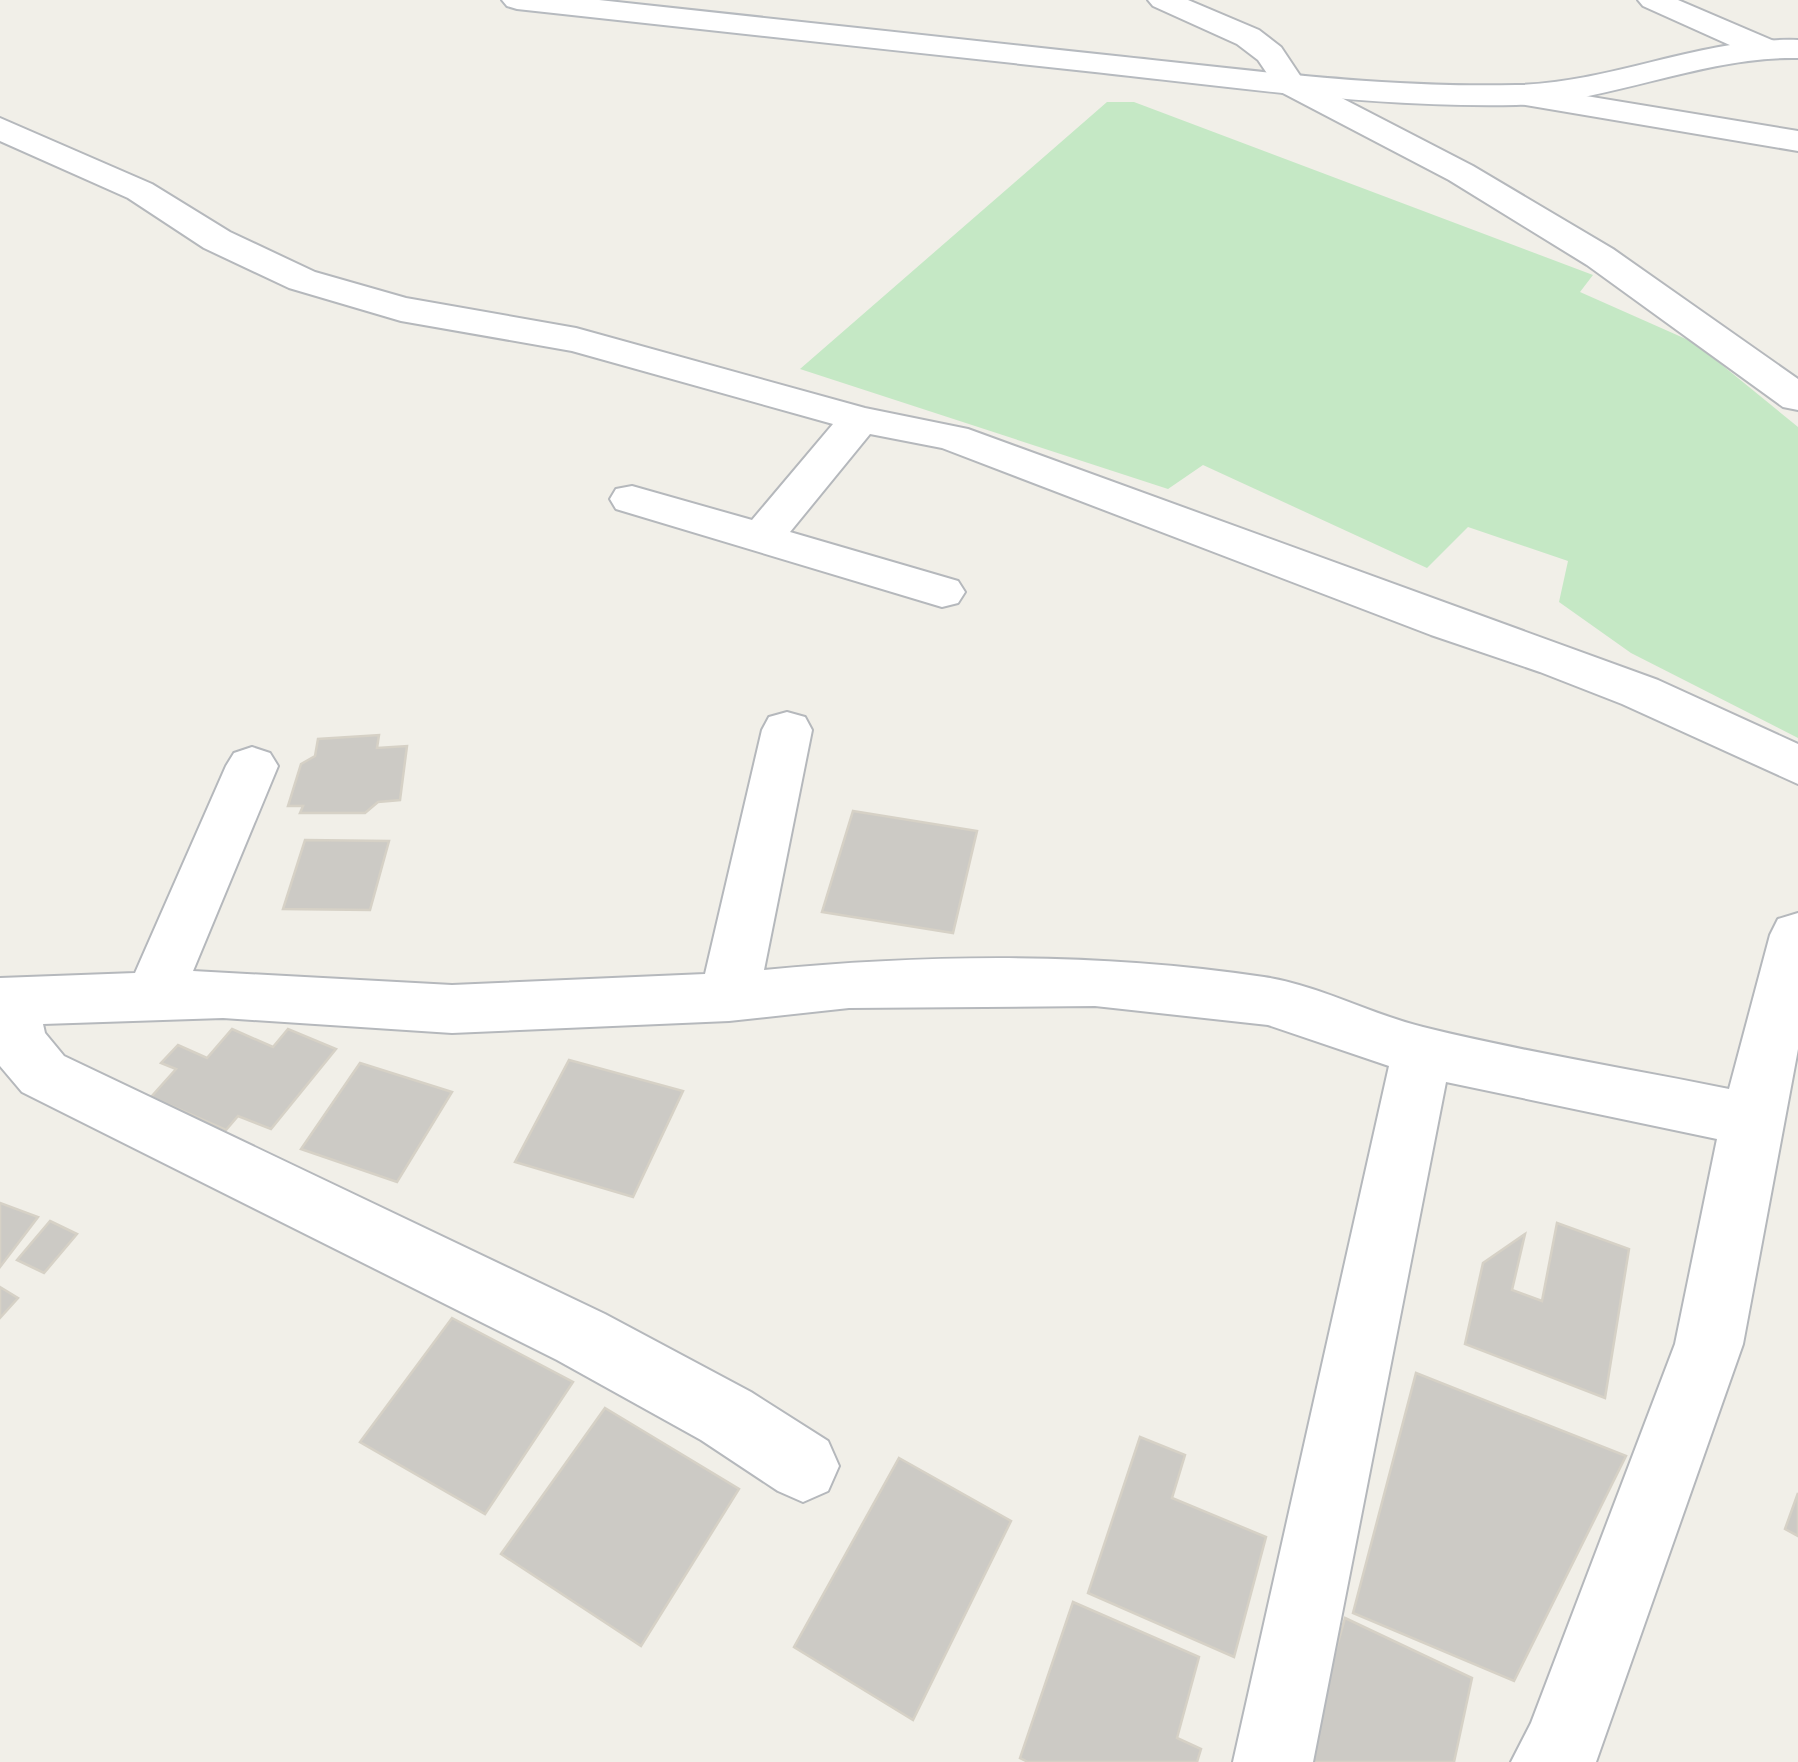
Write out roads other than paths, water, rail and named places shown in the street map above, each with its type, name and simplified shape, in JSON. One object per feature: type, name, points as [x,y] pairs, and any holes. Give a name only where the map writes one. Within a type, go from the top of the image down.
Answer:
[{"type":"street","points":[[517,0],[1290,84],[1519,95],[1798,141]]},
{"type":"street","points":[[1162,0],[1248,37],[1270,54],[1290,84],[1461,173],[1763,351],[1798,398]]},
{"type":"street","points":[[1653,0],[1763,48]]},
{"type":"street","points":[[1519,95],[1586,88],[1763,48],[1798,49]]},
{"type":"street","points":[[0,128],[140,191],[217,240],[302,280],[401,309],[576,340],[860,419],[953,438],[1640,692],[1798,764]]},
{"type":"street","points":[[762,537],[860,419]]},
{"type":"street","points":[[632,499],[942,592]]},
{"type":"street","points":[[729,997],[787,730]]},
{"type":"street","points":[[154,998],[252,766]]},
{"type":"street","points":[[1563,1758],[1709,1344],[1752,1120],[1782,984],[1798,934]]},
{"type":"street","points":[[803,1466],[726,1416],[581,1336],[44,1074],[17,1043],[5,1002],[223,994],[452,1009],[729,997],[848,985],[987,980],[1095,982],[1268,1001],[1422,1052],[1752,1120]]},
{"type":"street","points":[[1273,1762],[1422,1052]]}]
